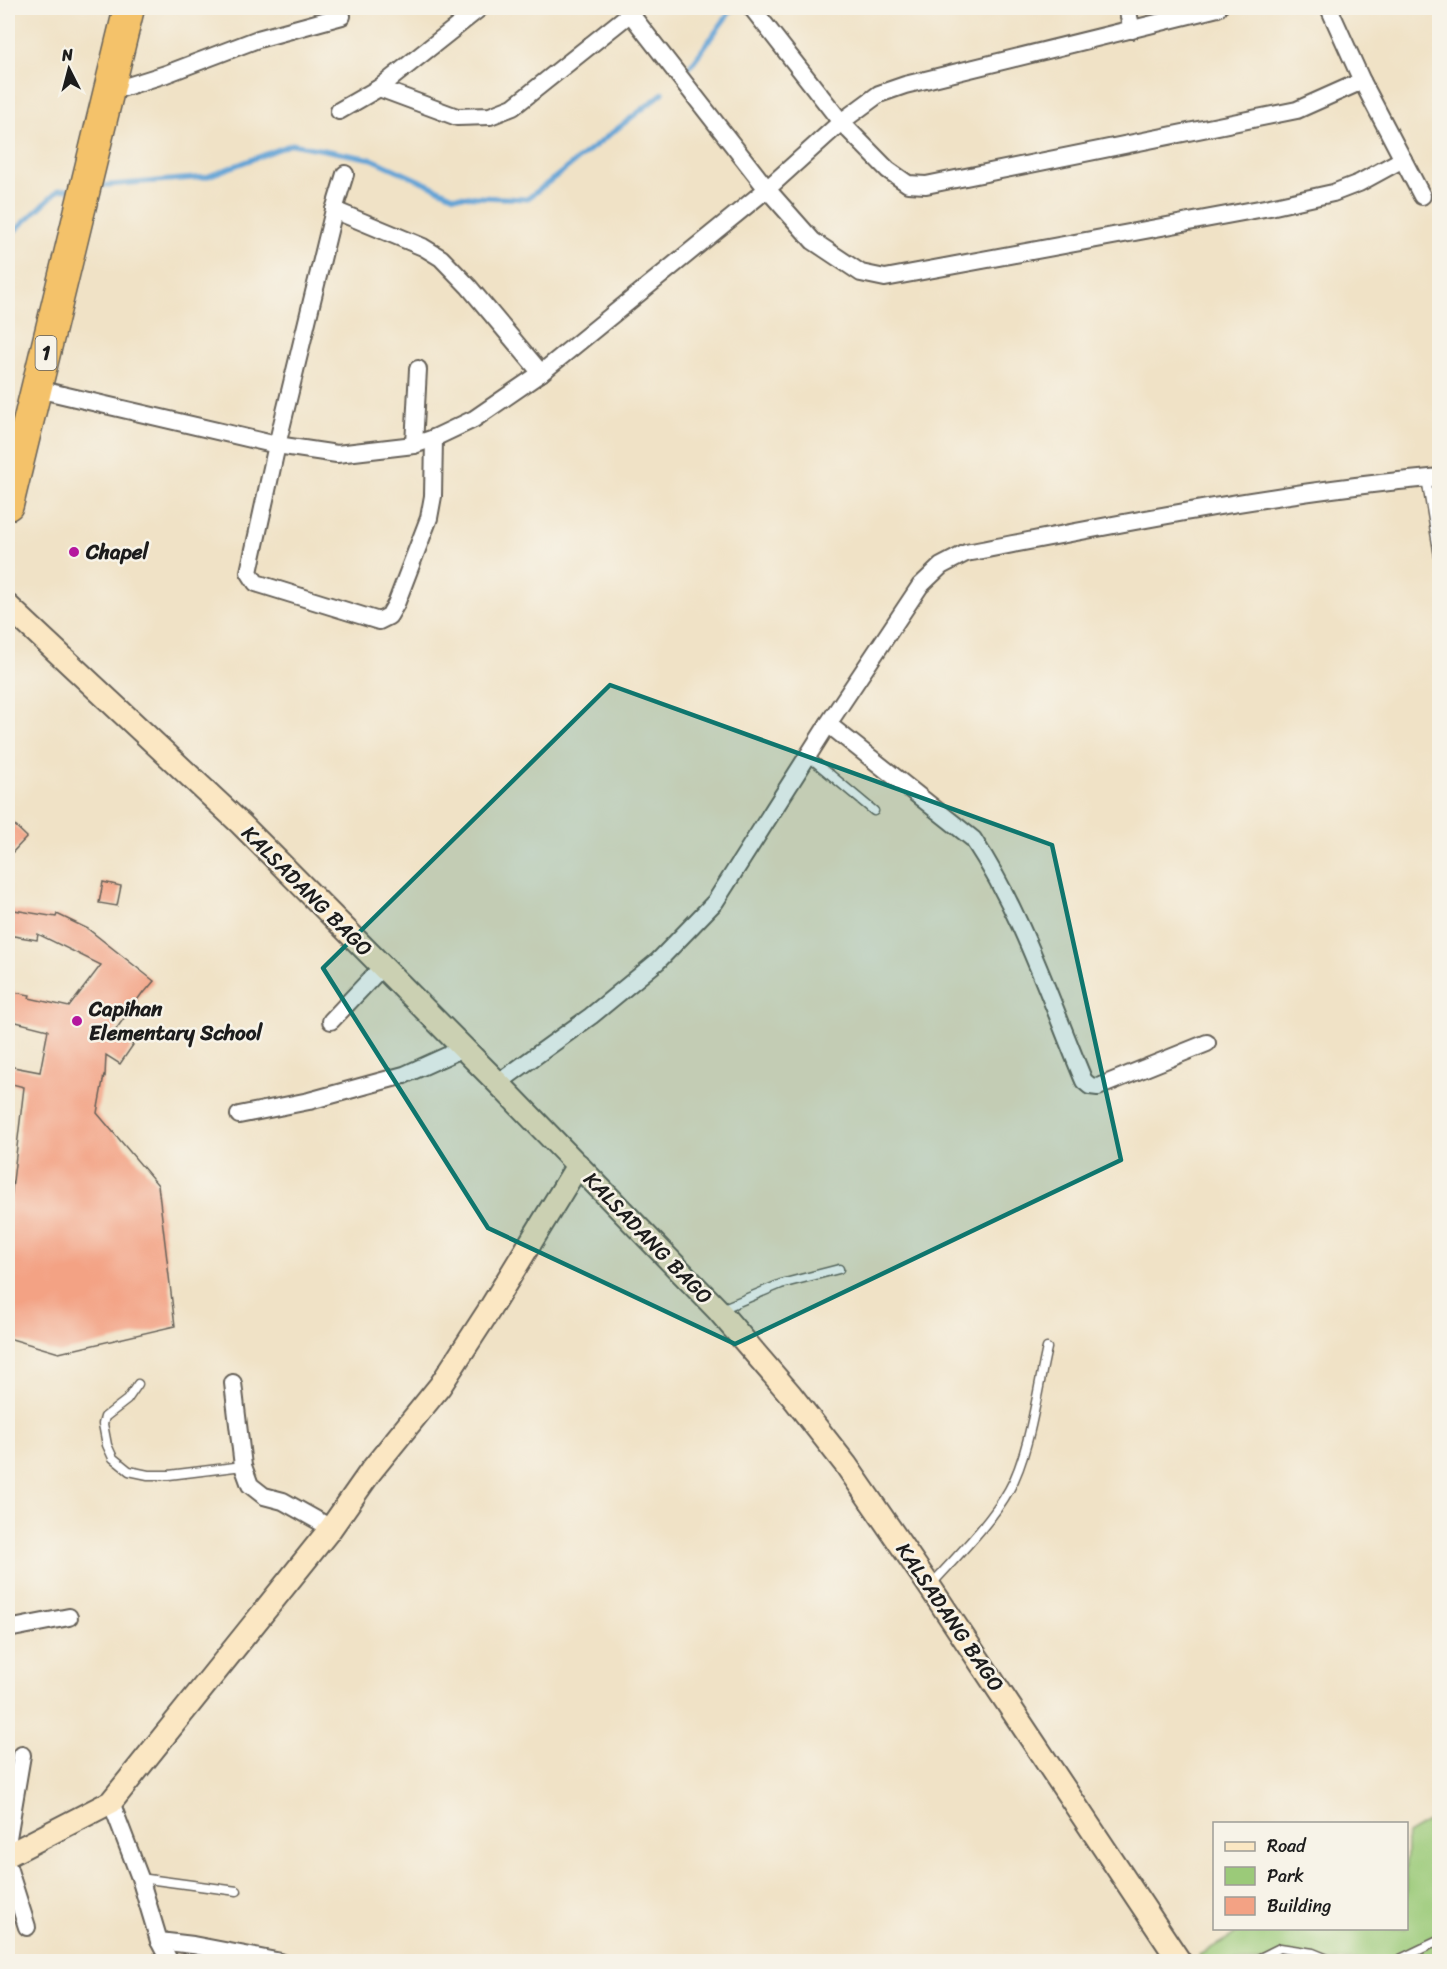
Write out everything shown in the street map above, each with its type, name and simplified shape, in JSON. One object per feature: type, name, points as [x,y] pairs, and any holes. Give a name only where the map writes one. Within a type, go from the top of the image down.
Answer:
[{"type":"highway","name":"1","points":[[8,505],[129,8]]},
{"type":"main road","name":"KALSADANG BAGO","points":[[8,606],[241,824],[464,1048],[718,1310],[791,1395],[846,1465],[1180,1962]]},
{"type":"main road","points":[[8,1855],[111,1802],[332,1528],[371,1471],[440,1386],[578,1165]]},
{"type":"street","points":[[339,111],[379,88],[480,8]]},
{"type":"street","points":[[752,8],[841,122],[888,170],[908,184],[926,185],[1296,110],[1362,81]]},
{"type":"street","points":[[1127,8],[1132,30]]},
{"type":"street","points":[[37,389],[277,445],[337,454],[414,445],[474,419],[541,373],[767,189],[841,122],[879,94],[905,84],[1218,8]]},
{"type":"street","points":[[1329,8],[1362,81],[1422,196]]},
{"type":"street","points":[[379,88],[457,117],[489,116],[513,107],[631,9],[767,189],[813,241],[861,273],[885,278],[1270,207],[1333,193],[1403,159]]},
{"type":"street","points":[[109,92],[166,74],[258,39],[342,16]]},
{"type":"street","points":[[345,174],[334,210],[277,445],[249,572],[256,583],[379,621],[389,616],[396,604],[429,518],[433,496],[434,438]]},
{"type":"street","points":[[334,210],[423,247],[441,258],[469,287],[541,373]]},
{"type":"street","points":[[414,445],[418,369]]},
{"type":"street","points":[[498,1083],[591,1017],[658,961],[715,902],[828,724],[920,586],[941,566],[966,553],[1196,510],[1367,483],[1433,477]]},
{"type":"street","points":[[828,724],[973,840],[987,861],[1022,931],[1084,1081],[1090,1086],[1098,1087],[1207,1043]]},
{"type":"street","points":[[331,1021],[382,967]]},
{"type":"street","points":[[239,1115],[309,1101],[404,1075],[464,1048]]},
{"type":"street","points":[[233,1383],[243,1466],[250,1485],[264,1496],[283,1501],[332,1528]]},
{"type":"street","points":[[8,1629],[69,1617]]},
{"type":"street","points":[[8,1838],[22,1755]]},
{"type":"street","points":[[111,1802],[140,1878],[159,1941],[170,1962]]},
{"type":"street","points":[[8,1867],[27,1927]]},
{"type":"street","points":[[159,1941],[193,1945],[281,1962]]},
{"type":"lane","points":[[1433,477],[1440,562]]},
{"type":"lane","points":[[808,756],[874,811]]},
{"type":"lane","points":[[718,1310],[781,1284],[839,1269]]},
{"type":"lane","points":[[930,1587],[989,1518],[1008,1491],[1021,1464],[1047,1348]]},
{"type":"lane","points":[[138,1384],[127,1400],[105,1417],[103,1424],[107,1444],[113,1458],[129,1471],[148,1475],[169,1475],[243,1466]]},
{"type":"lane","points":[[140,1878],[237,1891]]},
{"type":"lane","points":[[1394,1962],[1440,1940]]},
{"type":"lane","points":[[1252,1962],[1280,1948],[1313,1953],[1335,1962]]},
{"type":"highlighted area","points":[[610,685],[1052,845],[1121,1160],[735,1344],[488,1228],[323,968]]},
{"type":"green space","points":[[1439,1815],[1439,1960],[1204,1962],[1199,1955],[1242,1930],[1408,1930],[1408,1833]]},
{"type":"building","points":[[8,819],[27,837],[8,857]]},
{"type":"building","points":[[103,882],[121,886],[117,906],[99,903]]},
{"type":"building","points":[[8,909],[56,917],[57,914],[88,929],[154,981],[143,992],[114,1032],[133,1045],[120,1064],[106,1055],[105,1076],[97,1113],[158,1185],[175,1326],[59,1353],[8,1338],[8,1224],[24,1087],[8,1083],[8,1066],[40,1072],[48,1030],[8,1020],[8,991],[69,1007],[101,965],[38,934],[37,940],[8,935]]},
{"type":"waterway","points":[[686,72],[733,8]]},
{"type":"waterway","points":[[96,186],[206,177],[292,144],[372,159],[454,196],[527,199],[663,93]]},
{"type":"waterway","points":[[8,237],[59,190],[75,189]]},
{"type":"place","name":"Chapel","points":[[74,552]]},
{"type":"place","name":"Capihan Elementary School","points":[[77,1021]]}]
